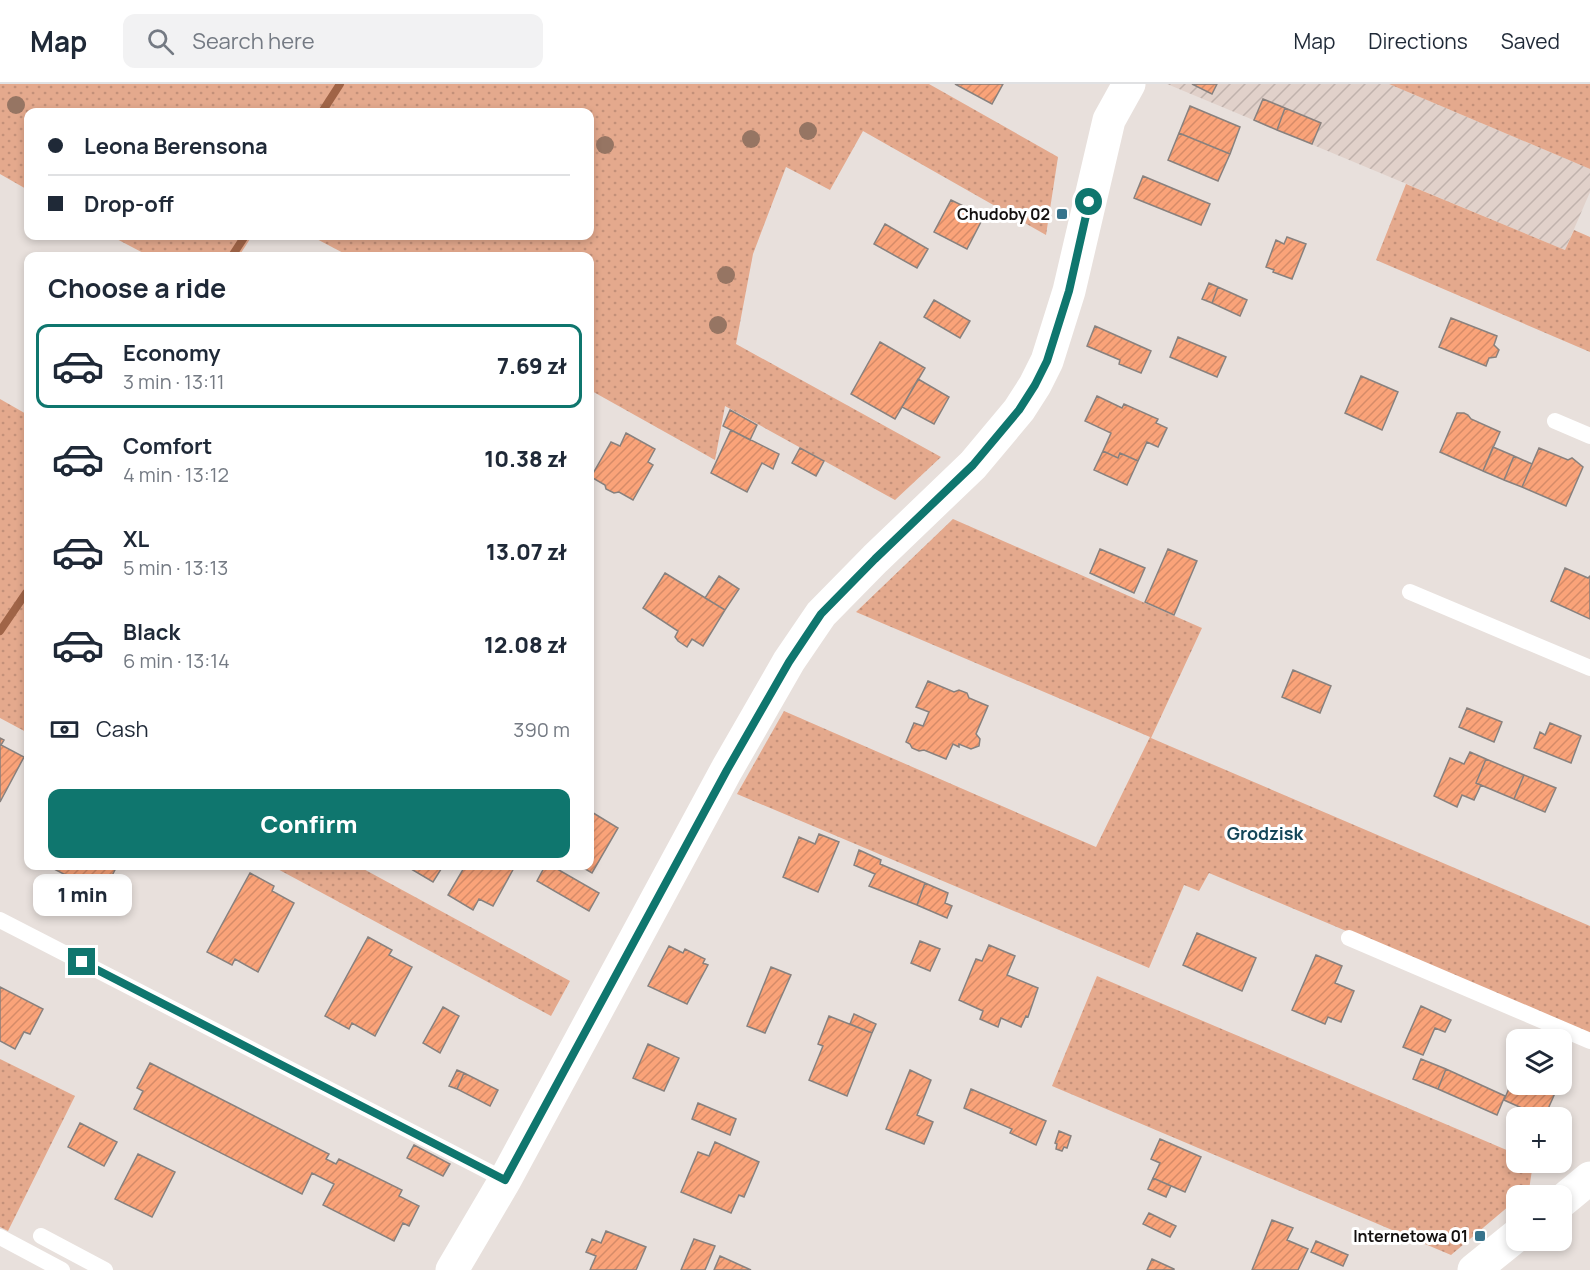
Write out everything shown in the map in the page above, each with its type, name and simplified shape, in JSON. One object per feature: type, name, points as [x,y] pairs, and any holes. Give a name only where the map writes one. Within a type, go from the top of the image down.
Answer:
[{"type":"street","points":[[452,1270],[505,1180],[727,770],[795,652],[821,614],[973,465],[1019,410],[1035,385],[1047,361],[1069,291],[1109,120],[1129,84]]},
{"type":"street","points":[[1572,1193],[1590,1178]]},
{"type":"street","points":[[1474,1270],[1506,1244]]},
{"type":"lane","points":[[1555,421],[1590,436]]},
{"type":"lane","points":[[1410,592],[1590,668]]},
{"type":"lane","points":[[0,920],[505,1180]]},
{"type":"lane","points":[[1349,938],[1590,1041]]},
{"type":"lane","points":[[41,1236],[105,1270]]},
{"type":"lane","points":[[0,1237],[62,1270]]},
{"type":"shaded area","points":[[0,84],[929,84],[1058,157],[1046,235],[863,131],[830,190],[786,167],[753,254],[736,344],[941,457],[895,500],[725,406],[715,460],[594,392],[594,252],[341,252],[319,240],[594,240],[594,108],[24,108],[24,188],[0,174]]},
{"type":"shaded area","points":[[1167,84],[1389,84],[1590,169],[1590,192],[1565,250]]},
{"type":"shaded area","points":[[1389,84],[1590,84],[1590,169]]},
{"type":"shaded area","points":[[1406,184],[1565,250],[1574,230],[1590,237],[1590,352],[1376,260]]},
{"type":"shaded area","points":[[119,240],[249,240],[242,252],[141,252]]},
{"type":"shaded area","points":[[0,399],[24,413],[24,731],[0,718]]},
{"type":"shaded area","points":[[953,519],[1202,628],[1151,738],[1590,926],[1590,1034],[1209,873],[1199,891],[1184,885],[1149,968],[737,794],[784,711],[1096,847],[1150,737],[856,612]]},
{"type":"shaded area","points":[[279,870],[365,870],[570,981],[551,1016]]},
{"type":"shaded area","points":[[1097,976],[1506,1150],[1506,1173],[1532,1173],[1530,1185],[1506,1185],[1506,1208],[1451,1255],[1052,1086]]},
{"type":"shaded area","points":[[0,1059],[75,1096],[8,1231],[0,1227]]},
{"type":"building","points":[[955,84],[1003,84],[992,104]]},
{"type":"building","points":[[1192,84],[1217,84],[1212,94]]},
{"type":"building","points":[[1263,99],[1285,108],[1277,130],[1254,120]]},
{"type":"building","points":[[1190,106],[1240,127],[1230,154],[1179,133]]},
{"type":"building","points":[[1285,108],[1321,123],[1312,144],[1277,130]]},
{"type":"building","points":[[1179,133],[1230,154],[1218,181],[1168,160]]},
{"type":"building","points":[[1143,176],[1210,204],[1201,225],[1134,198]]},
{"type":"building","points":[[951,200],[984,216],[967,249],[934,232]]},
{"type":"building","points":[[885,224],[928,249],[917,268],[874,244]]},
{"type":"building","points":[[1287,237],[1306,244],[1292,279],[1266,267],[1276,240],[1284,244]]},
{"type":"building","points":[[1209,283],[1218,287],[1212,303],[1202,299]]},
{"type":"building","points":[[1218,287],[1247,300],[1240,316],[1212,303]]},
{"type":"building","points":[[934,300],[970,321],[960,338],[924,317]]},
{"type":"building","points":[[1451,318],[1497,336],[1494,345],[1499,350],[1496,357],[1489,358],[1486,366],[1439,347]]},
{"type":"building","points":[[1095,326],[1151,351],[1141,373],[1119,364],[1120,360],[1087,346]]},
{"type":"building","points":[[1178,337],[1226,357],[1217,377],[1170,357]]},
{"type":"building","points":[[880,342],[925,368],[895,419],[851,394]]},
{"type":"building","points":[[1361,376],[1398,392],[1382,430],[1345,413]]},
{"type":"building","points":[[918,379],[949,397],[934,424],[902,407]]},
{"type":"building","points":[[1097,396],[1122,408],[1124,404],[1158,419],[1156,423],[1167,428],[1158,447],[1147,442],[1138,461],[1120,453],[1118,458],[1103,451],[1111,433],[1085,421]]},
{"type":"building","points":[[730,410],[757,425],[750,440],[723,426]]},
{"type":"building","points":[[1457,413],[1464,413],[1471,419],[1500,432],[1483,471],[1440,452]]},
{"type":"building","points":[[731,430],[779,454],[773,469],[762,463],[747,492],[711,473]]},
{"type":"building","points":[[626,433],[655,449],[648,462],[653,465],[633,500],[619,492],[614,493],[606,489],[605,485],[594,479],[594,472],[611,442],[620,446]]},
{"type":"building","points":[[1493,447],[1514,456],[1504,480],[1483,471]]},
{"type":"building","points":[[800,448],[824,461],[816,476],[792,463]]},
{"type":"building","points":[[1539,448],[1568,460],[1572,458],[1583,467],[1566,506],[1522,487]]},
{"type":"building","points":[[1103,451],[1118,458],[1120,453],[1138,461],[1127,485],[1094,470]]},
{"type":"building","points":[[1514,456],[1532,464],[1522,487],[1504,480]]},
{"type":"building","points":[[1100,549],[1145,568],[1134,593],[1090,573]]},
{"type":"building","points":[[1168,549],[1197,561],[1174,615],[1145,602]]},
{"type":"building","points":[[1565,568],[1588,578],[1590,576],[1590,619],[1551,601]]},
{"type":"building","points":[[665,573],[725,610],[703,646],[692,639],[687,647],[675,637],[678,631],[643,608]]},
{"type":"building","points":[[719,576],[739,589],[725,610],[705,598]]},
{"type":"building","points":[[1293,670],[1331,686],[1320,713],[1282,697]]},
{"type":"building","points":[[928,681],[954,692],[959,690],[967,693],[969,698],[988,706],[976,734],[980,739],[979,746],[971,749],[953,744],[946,759],[924,750],[919,751],[906,742],[914,723],[923,726],[929,712],[916,707]]},
{"type":"building","points":[[1467,708],[1502,722],[1494,742],[1459,727]]},
{"type":"building","points":[[1550,723],[1581,736],[1571,763],[1534,748],[1540,732],[1545,735]]},
{"type":"building","points":[[0,738],[4,740],[1,745],[24,757],[0,802]]},
{"type":"building","points":[[1470,752],[1486,759],[1476,783],[1481,785],[1474,800],[1462,795],[1457,807],[1434,796],[1450,758],[1464,764]]},
{"type":"building","points":[[1486,759],[1524,775],[1514,799],[1476,783]]},
{"type":"building","points":[[1524,775],[1556,788],[1545,812],[1514,799]]},
{"type":"building","points":[[594,813],[618,828],[594,870]]},
{"type":"building","points":[[819,834],[839,842],[818,892],[783,877],[799,837],[815,844]]},
{"type":"building","points":[[859,850],[881,860],[880,864],[925,883],[917,905],[869,886],[875,874],[854,865]]},
{"type":"building","points":[[56,870],[115,870],[105,889],[82,876],[79,882]]},
{"type":"building","points":[[413,870],[440,870],[433,882]]},
{"type":"building","points":[[463,870],[513,870],[493,906],[479,899],[473,910],[448,895]]},
{"type":"building","points":[[543,870],[559,870],[599,893],[589,911],[537,881]]},
{"type":"building","points":[[250,873],[274,886],[272,891],[294,903],[258,972],[235,959],[232,965],[207,952]]},
{"type":"building","points":[[925,883],[948,893],[945,903],[952,906],[947,918],[917,905]]},
{"type":"building","points":[[1197,933],[1256,958],[1242,991],[1183,965]]},
{"type":"building","points":[[368,937],[392,950],[389,955],[412,967],[375,1036],[352,1023],[349,1029],[325,1016]]},
{"type":"building","points":[[920,941],[940,949],[930,971],[911,963]]},
{"type":"building","points":[[989,945],[1015,956],[1007,975],[1038,988],[1028,1017],[1026,1016],[1021,1027],[1001,1018],[998,1027],[980,1019],[983,1011],[959,1000],[976,959],[982,961]]},
{"type":"building","points":[[669,946],[683,953],[685,949],[705,959],[703,963],[708,965],[687,1004],[648,986]]},
{"type":"building","points":[[1316,955],[1342,966],[1335,983],[1354,991],[1341,1022],[1328,1017],[1325,1024],[1292,1010]]},
{"type":"building","points":[[771,967],[791,975],[765,1033],[747,1026]]},
{"type":"building","points":[[0,987],[43,1009],[30,1034],[24,1032],[15,1049],[0,1041]]},
{"type":"building","points":[[1421,1006],[1451,1020],[1445,1032],[1435,1028],[1423,1055],[1403,1047]]},
{"type":"building","points":[[443,1007],[459,1016],[440,1053],[423,1043]]},
{"type":"building","points":[[854,1014],[876,1024],[872,1033],[850,1024]]},
{"type":"building","points":[[829,1016],[872,1033],[847,1096],[809,1080],[823,1046],[818,1044]]},
{"type":"building","points":[[648,1044],[679,1058],[664,1091],[633,1078]]},
{"type":"building","points":[[1421,1059],[1446,1069],[1438,1089],[1413,1079]]},
{"type":"building","points":[[150,1063],[329,1154],[326,1159],[336,1164],[339,1159],[402,1190],[399,1196],[419,1206],[409,1226],[403,1223],[394,1241],[323,1205],[334,1184],[312,1173],[302,1194],[134,1109],[143,1091],[137,1088]]},
{"type":"building","points":[[1446,1069],[1505,1096],[1497,1115],[1438,1089]]},
{"type":"building","points":[[457,1070],[464,1073],[457,1089],[449,1086]]},
{"type":"building","points":[[910,1070],[931,1080],[917,1115],[933,1122],[924,1144],[886,1129]]},
{"type":"building","points":[[464,1073],[498,1090],[490,1106],[457,1089]]},
{"type":"building","points":[[971,1089],[1046,1121],[1036,1145],[1010,1133],[1012,1129],[964,1108]]},
{"type":"building","points":[[1506,1095],[1554,1095],[1549,1107],[1520,1107],[1504,1100]]},
{"type":"building","points":[[698,1103],[736,1119],[730,1135],[692,1119]]},
{"type":"building","points":[[80,1123],[117,1142],[104,1166],[68,1147]]},
{"type":"building","points":[[1059,1131],[1071,1136],[1067,1148],[1064,1147],[1062,1151],[1056,1149],[1057,1144],[1055,1143]]},
{"type":"building","points":[[1160,1139],[1201,1157],[1185,1192],[1153,1178],[1160,1163],[1151,1159]]},
{"type":"building","points":[[715,1142],[759,1162],[744,1197],[739,1195],[731,1213],[681,1192],[698,1152],[709,1156]]},
{"type":"building","points":[[414,1145],[450,1164],[443,1176],[407,1158]]},
{"type":"building","points":[[138,1154],[175,1172],[152,1217],[115,1199]]},
{"type":"building","points":[[1153,1178],[1171,1186],[1166,1197],[1148,1189]]},
{"type":"building","points":[[1149,1213],[1176,1226],[1170,1237],[1143,1224]]},
{"type":"building","points":[[1272,1220],[1293,1228],[1287,1240],[1308,1249],[1298,1270],[1252,1270]]},
{"type":"building","points":[[606,1231],[646,1247],[636,1270],[590,1270],[596,1256],[586,1252],[592,1239],[601,1243]]},
{"type":"building","points":[[694,1239],[715,1246],[705,1270],[681,1270]]},
{"type":"building","points":[[1316,1241],[1348,1255],[1343,1266],[1311,1252]]},
{"type":"building","points":[[720,1256],[751,1270],[714,1270]]},
{"type":"building","points":[[1152,1259],[1174,1269],[1174,1270],[1147,1270]]},
{"type":"waterway","points":[[325,108],[340,84]]},
{"type":"waterway","points":[[235,252],[242,240]]},
{"type":"waterway","points":[[0,631],[24,596]]},
{"type":"place","name":"Chudoby 02","points":[[1062,214]]},
{"type":"place","name":"Internetowa 01","points":[[1480,1236]]},
{"type":"district","name":"Grodzisk","points":[[1265,834]]},
{"type":"route","points":[[82,962],[505,1180],[727,770],[789,662],[821,614],[973,465],[1019,410],[1035,385],[1047,361],[1069,291],[1089,202]]}]
